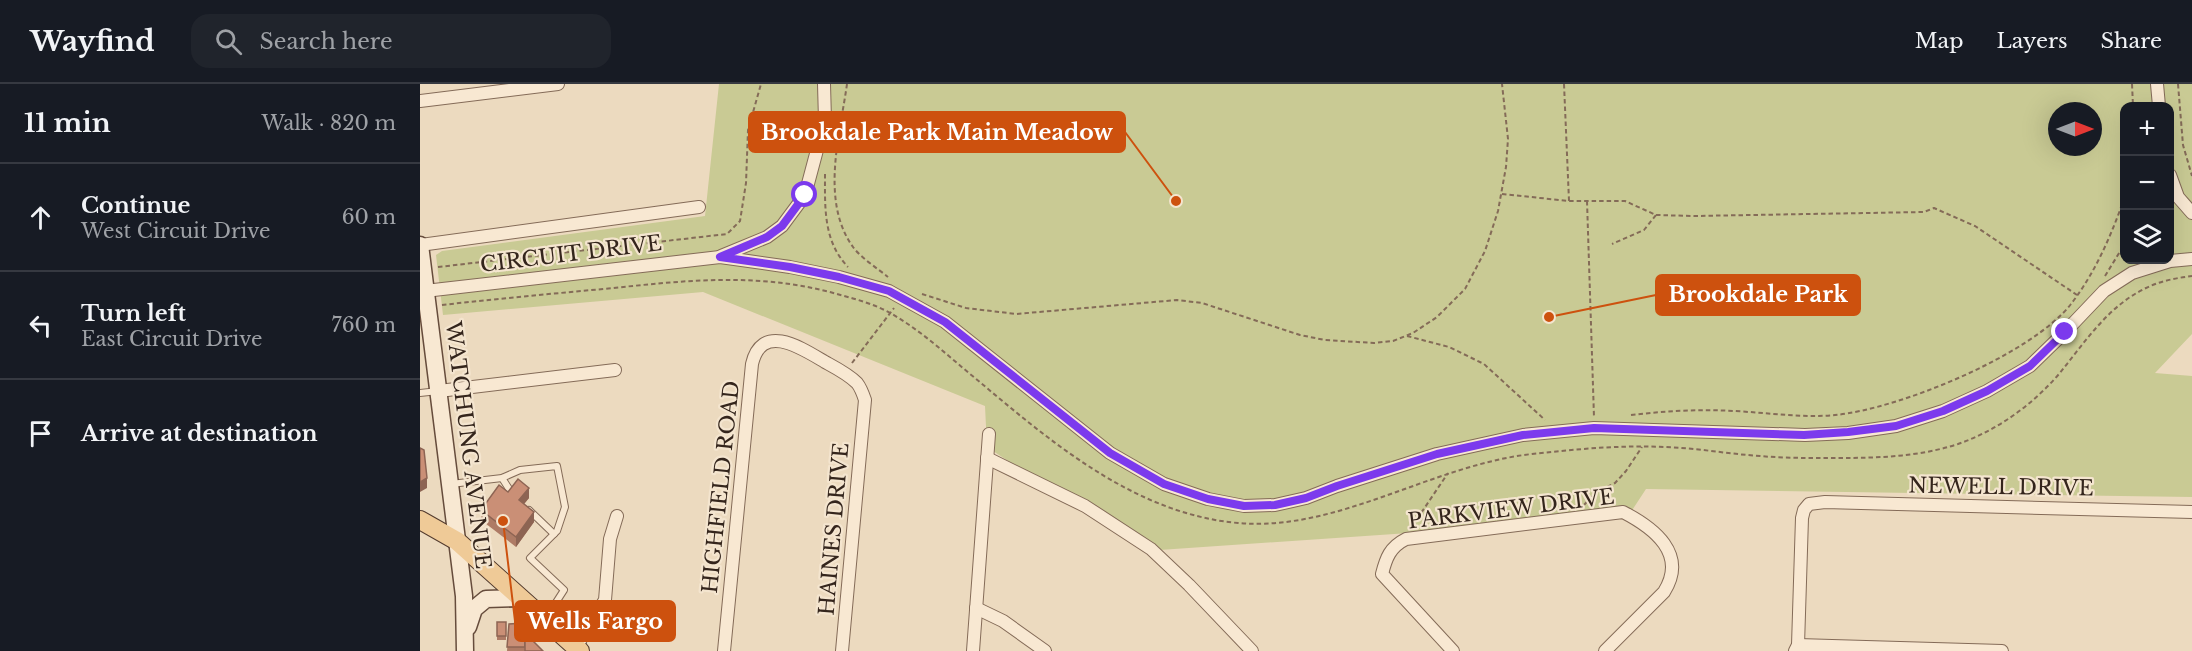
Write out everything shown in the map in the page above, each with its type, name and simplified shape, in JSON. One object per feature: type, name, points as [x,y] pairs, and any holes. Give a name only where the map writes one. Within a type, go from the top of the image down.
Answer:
[{"type":"main road","name":"WATCHUNG AVENUE","points":[[420,245],[464,596],[465,645]]},
{"type":"main road","points":[[420,520],[457,541],[578,649]]},
{"type":"main road","points":[[465,645],[474,609],[486,599],[521,598]]},
{"type":"street","points":[[420,101],[558,84]]},
{"type":"street","points":[[720,257],[767,237],[782,226],[805,195],[825,120],[824,84]]},
{"type":"street","points":[[2157,84],[2159,102]]},
{"type":"street","points":[[2174,187],[2178,197],[2192,213]]},
{"type":"street","points":[[420,245],[699,207]]},
{"type":"street","points":[[720,257],[790,267],[839,277],[889,291],[945,322],[1110,453],[1164,484],[1208,499],[1244,506],[1275,505],[1306,498],[1437,454],[1523,435],[1594,428],[1804,435],[1896,426],[1943,411],[1987,391],[2030,366],[2104,291],[2132,273],[2170,261],[2192,259]]},
{"type":"street","name":"CIRCUIT DRIVE","points":[[426,291],[720,257]]},
{"type":"street","name":"HIGHFIELD ROAD","points":[[724,651],[755,354],[769,342],[778,340],[789,342],[844,373]]},
{"type":"street","points":[[439,391],[615,370]]},
{"type":"street","name":"HAINES DRIVE","points":[[842,651],[865,410],[862,390],[844,373]]},
{"type":"street","points":[[973,651],[989,434]]},
{"type":"street","points":[[987,458],[1084,506],[1151,549],[1252,651]]},
{"type":"street","name":"NEWELL DRIVE","points":[[1796,648],[1802,518],[1809,504],[1825,502],[2192,512]]},
{"type":"street","name":"PARKVIEW DRIVE","points":[[1453,651],[1382,574],[1385,560],[1392,548],[1406,539],[1623,512],[1654,531],[1672,559],[1672,573],[1664,592],[1605,651]]},
{"type":"street","points":[[578,649],[605,600],[610,539],[617,516]]},
{"type":"street","points":[[976,608],[1003,621],[1045,651]]},
{"type":"street","points":[[1796,648],[2002,651]]},
{"type":"lane","points":[[420,393],[439,391]]},
{"type":"lane","points":[[450,484],[502,478],[520,470],[557,466],[565,507],[554,534],[531,558],[564,590],[545,619]]},
{"type":"lane","points":[[502,478],[513,495]]},
{"type":"lane","points":[[524,505],[554,534]]},
{"type":"path","points":[[440,267],[727,234],[740,221],[746,183],[748,130],[761,84]]},
{"type":"path","points":[[847,84],[836,164],[836,198],[840,220],[854,248],[889,278]]},
{"type":"path","points":[[914,291],[966,308],[1016,314],[1177,300],[1202,303],[1325,340],[1374,343],[1393,341],[1437,317],[1465,289],[1485,251],[1502,194],[1508,139],[1502,84]]},
{"type":"path","points":[[1564,84],[1569,201]]},
{"type":"path","points":[[2132,84],[2133,102]]},
{"type":"path","points":[[2178,84],[2183,145],[2192,176]]},
{"type":"path","points":[[825,171],[827,230],[842,260],[853,271]]},
{"type":"path","points":[[1502,194],[1569,201],[1625,201],[1656,215],[1924,213],[1934,208],[1975,226],[2077,295]]},
{"type":"path","points":[[1587,201],[1594,428]]},
{"type":"path","points":[[1631,415],[1671,410],[1734,411],[1791,416],[1836,415],[1876,408],[1958,378],[1997,360],[2042,333],[2070,305],[2110,239],[2120,210]]},
{"type":"path","points":[[1612,244],[1644,230],[1656,215]]},
{"type":"path","points":[[442,305],[704,278],[759,280],[804,285],[860,300],[891,314],[931,340],[1028,423],[1078,459],[1165,507],[1203,518],[1240,524],[1288,522],[1348,509],[1448,472],[1492,461],[1526,454],[1603,446],[1665,447],[1760,457],[1858,458],[1917,455],[1961,443],[2014,416],[2057,376],[2098,324],[2132,296],[2150,285],[2192,276]]},
{"type":"path","points":[[844,373],[891,314]]},
{"type":"path","points":[[1406,335],[1449,347],[1484,364],[1537,411],[1554,432]]},
{"type":"path","points":[[1579,511],[1595,493],[1615,483],[1642,447]]},
{"type":"path","points":[[1408,533],[1448,472]]},
{"type":"green space","points":[[719,84],[2192,84],[2192,334],[2155,373],[2192,376],[2192,497],[1646,489],[1627,518],[1145,551],[987,447],[985,406],[703,292],[443,315],[436,255],[442,251],[705,216]]},
{"type":"building","points":[[420,448],[424,450],[427,478],[420,482]]},
{"type":"building","points":[[518,479],[529,488],[519,500],[534,512],[516,537],[481,510],[499,485],[508,492]]},
{"type":"building","points":[[497,622],[506,622],[506,636],[497,636]]},
{"type":"building","points":[[524,623],[525,647],[507,647],[509,624]]},
{"type":"building","points":[[525,633],[543,651],[525,651]]},
{"type":"place","name":"Brookdale Park Main Meadow","points":[[1176,201]]},
{"type":"place","name":"Brookdale Park","points":[[1549,317]]},
{"type":"place","name":"Wells Fargo","points":[[503,521]]},
{"type":"route","points":[[805,195],[782,226],[767,237],[720,257],[790,267],[839,277],[889,291],[945,322],[1110,453],[1164,484],[1208,499],[1244,506],[1275,505],[1306,498],[1437,454],[1523,435],[1594,428],[1804,435],[1896,426],[1943,411],[1987,391],[2030,366],[2065,332]]}]
